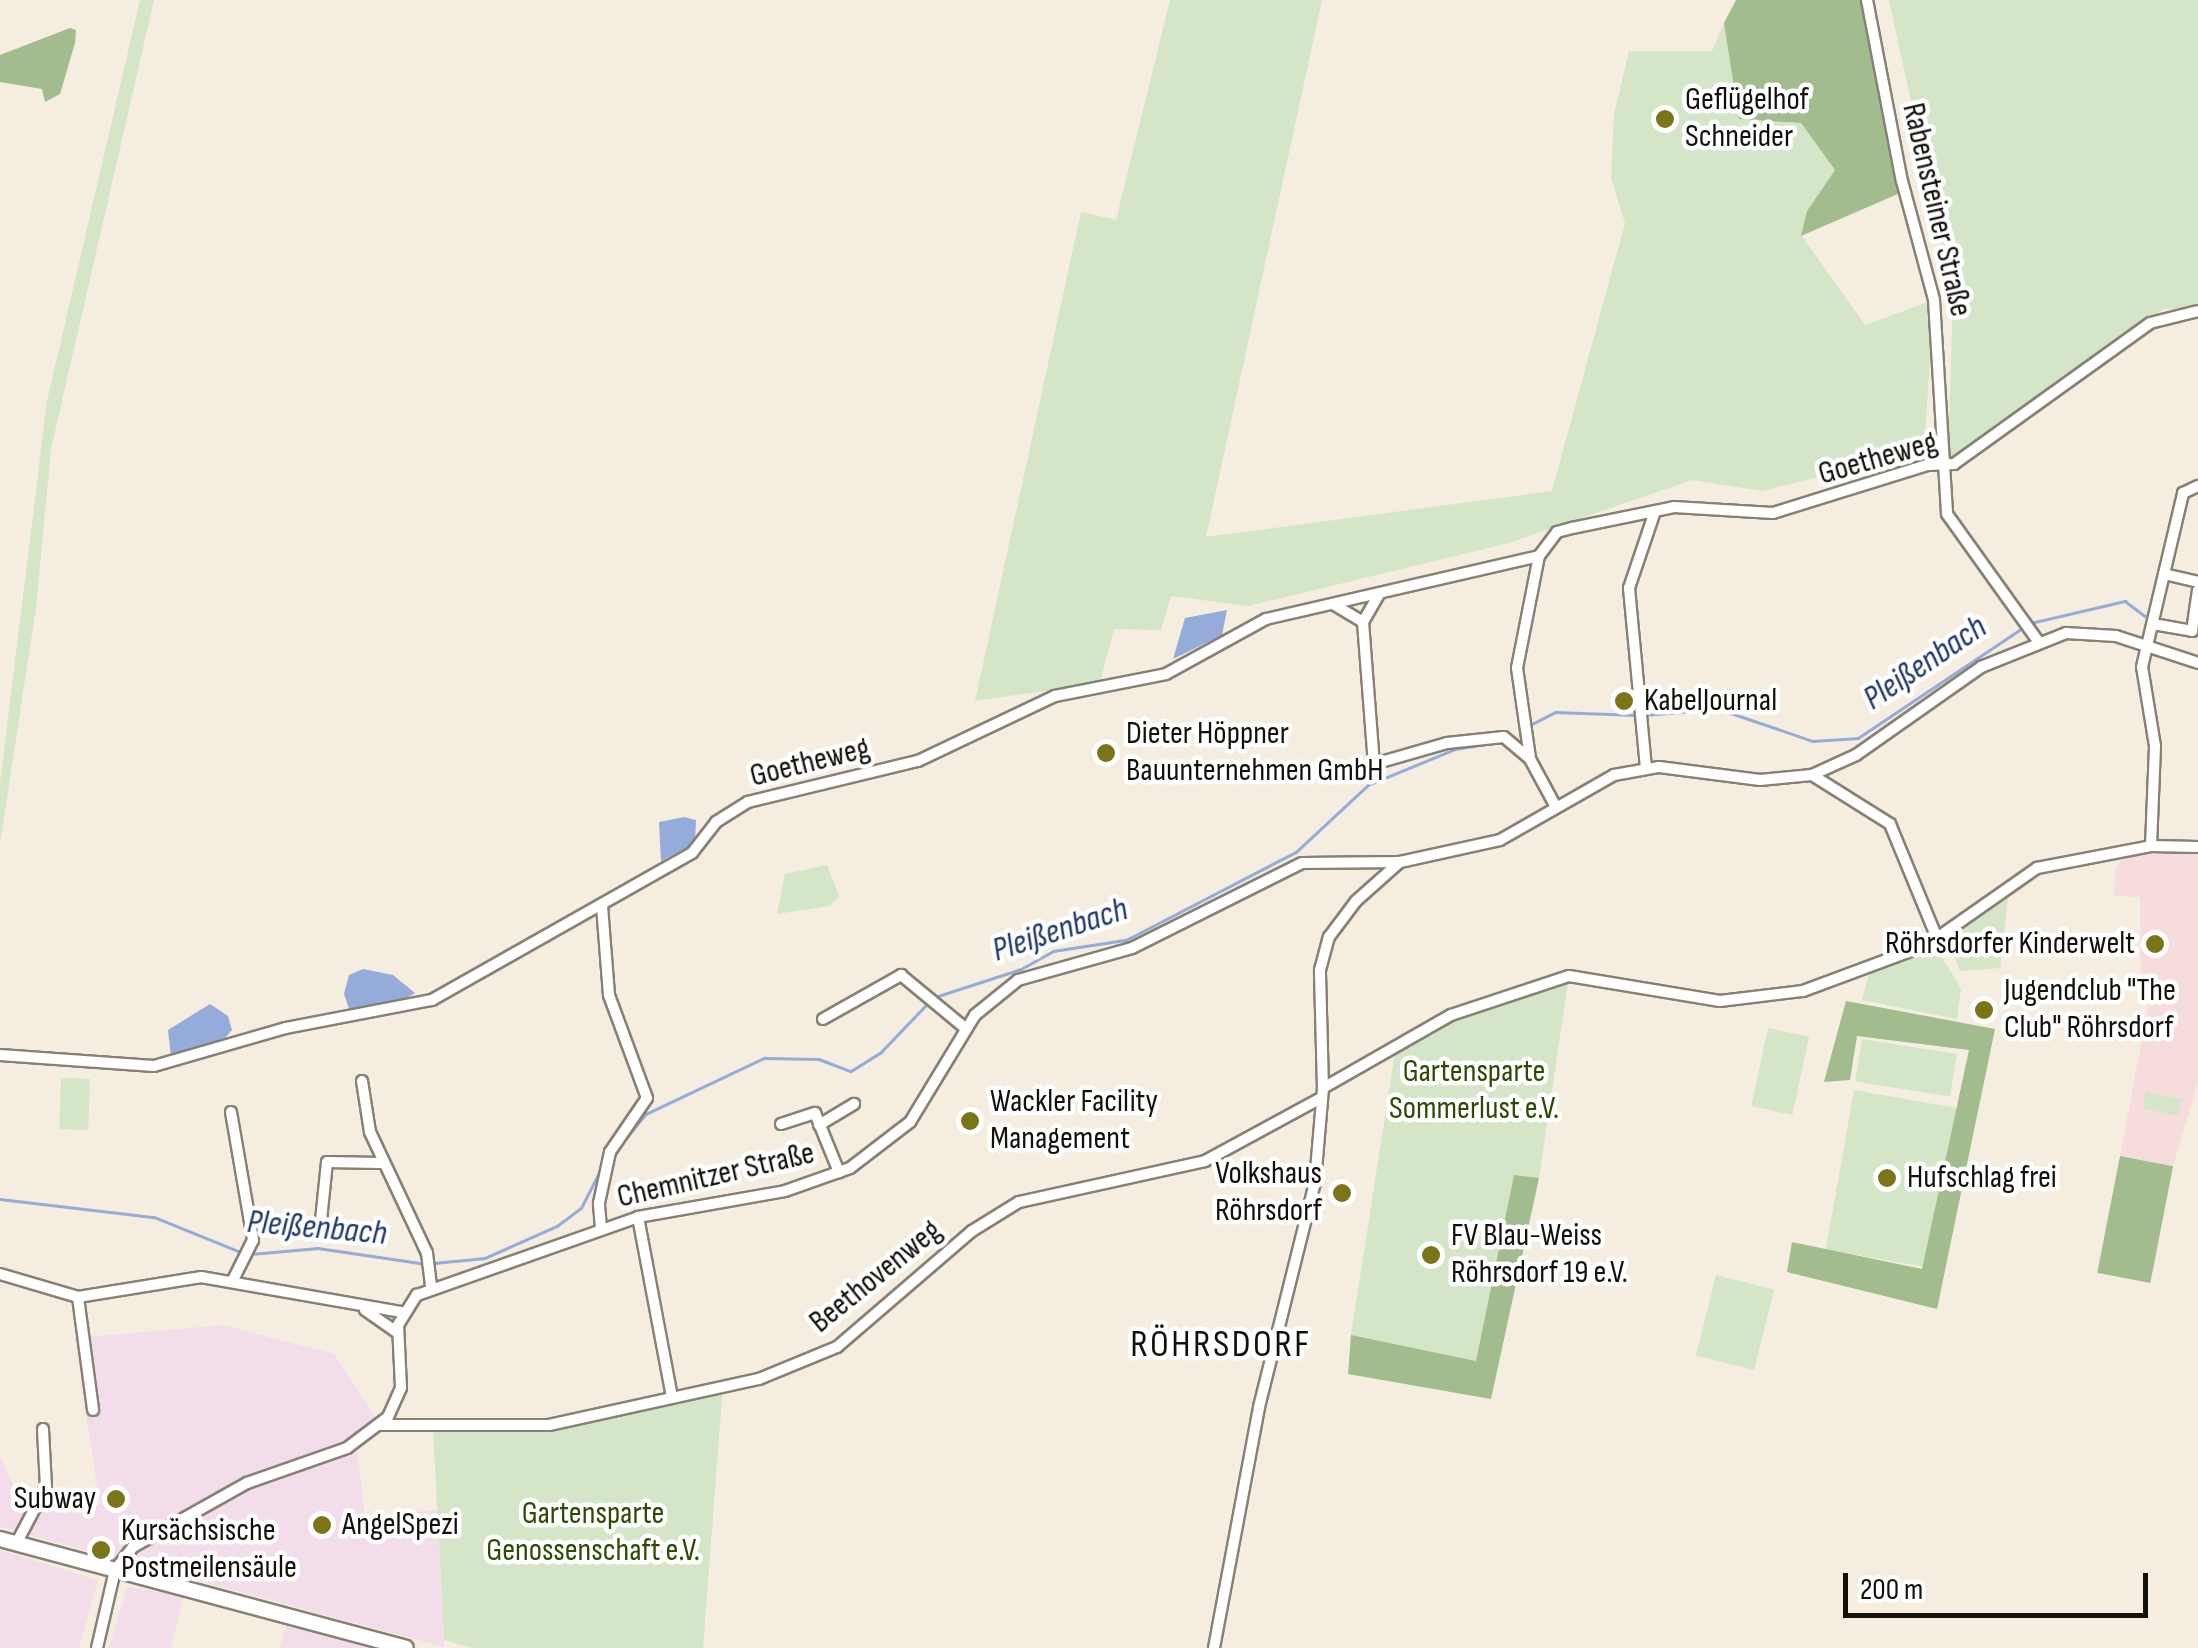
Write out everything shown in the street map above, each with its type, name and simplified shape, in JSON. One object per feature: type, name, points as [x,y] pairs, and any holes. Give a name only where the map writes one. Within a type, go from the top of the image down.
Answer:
[{"type":"main road","points":[[0,1539],[406,1648]]},
{"type":"street","name":"Rabensteiner Straße","points":[[1867,0],[1902,181],[1934,300],[1941,464],[1954,529],[2032,631]]},
{"type":"street","name":"Goetheweg","points":[[0,1055],[154,1066],[286,1028],[410,1007],[460,987],[602,906],[704,844],[716,822],[748,802],[918,761],[977,738],[1040,701],[1141,682],[1219,647],[1252,624],[1539,556],[1558,532],[1655,511],[1773,513],[1967,458],[2160,317],[2198,311]]},
{"type":"street","points":[[2151,846],[2156,746],[2142,667],[2183,493],[2198,486]]},
{"type":"street","points":[[1646,768],[1644,711],[1629,588],[1655,511]]},
{"type":"street","points":[[1539,556],[1518,668],[1530,759],[1556,807]]},
{"type":"street","points":[[2164,574],[2198,582]]},
{"type":"street","points":[[2153,624],[2192,631],[2198,590]]},
{"type":"street","points":[[1378,594],[1363,622],[1374,764],[1447,743],[1508,740],[1530,759]]},
{"type":"street","points":[[1332,604],[1363,622]]},
{"type":"street","name":"Chemnitzer Straße","points":[[402,1312],[431,1288],[601,1228],[638,1217],[785,1191],[839,1172],[910,1122],[965,1028],[1018,980],[1132,948],[1290,866],[1337,859],[1400,862],[1500,840],[1588,786],[1646,768],[1760,780],[1812,775],[1856,755],[2032,631],[2088,632],[2198,663]]},
{"type":"street","points":[[1812,775],[1890,824],[1936,938]]},
{"type":"street","name":"Beethovenweg","points":[[381,1425],[550,1425],[759,1379],[837,1347],[972,1231],[1020,1202],[1205,1161],[1451,1016],[1569,976],[1696,999],[1744,1000],[1836,980],[1936,938],[2037,868],[2151,846],[2198,847]]},
{"type":"street","points":[[1214,1648],[1259,1407],[1315,1182],[1322,1093],[1320,970],[1330,936],[1356,900],[1400,862]]},
{"type":"street","points":[[601,1228],[599,1203],[610,1152],[647,1098],[608,994],[602,906]]},
{"type":"street","points":[[822,1019],[901,975],[965,1028]]},
{"type":"street","points":[[362,1080],[380,1163],[429,1265],[431,1288]]},
{"type":"street","points":[[820,1125],[854,1104]]},
{"type":"street","points":[[231,1112],[251,1220],[249,1248],[232,1282]]},
{"type":"street","points":[[781,1124],[815,1113],[839,1172]]},
{"type":"street","points":[[320,1230],[327,1162],[380,1163]]},
{"type":"street","points":[[638,1217],[672,1396]]},
{"type":"street","points":[[0,1274],[78,1297],[191,1278],[232,1282],[364,1310],[402,1312],[398,1333],[401,1388],[381,1425],[332,1455],[246,1483],[133,1547],[115,1570],[97,1648]]},
{"type":"street","points":[[78,1297],[93,1410]]},
{"type":"street","points":[[364,1310],[398,1333]]},
{"type":"street","points":[[16,1544],[46,1487],[43,1430]]},
{"type":"shaded area","points":[[2150,851],[2198,851],[2198,1082],[2173,1166],[2120,1156],[2151,992],[2141,973],[2140,897],[2114,896],[2115,870],[2125,856]]},
{"type":"shaded area","points":[[223,1325],[334,1354],[384,1430],[357,1450],[365,1516],[437,1510],[444,1647],[0,1527],[0,1456],[16,1492],[100,1506],[75,1338]]},
{"type":"shaded area","points":[[0,1550],[98,1580],[79,1648],[0,1648]]},
{"type":"shaded area","points":[[127,1587],[184,1596],[171,1648],[109,1648]]},
{"type":"shaded area","points":[[287,1623],[375,1648],[280,1648]]},
{"type":"green space","points":[[140,0],[154,0],[51,449],[36,608],[0,844],[0,783],[47,401]]},
{"type":"green space","points":[[1170,0],[1322,0],[1206,537],[1552,491],[1625,223],[1611,178],[1614,114],[1629,51],[1712,51],[1724,23],[1740,119],[1801,123],[1835,170],[1807,211],[1802,236],[1865,325],[1934,300],[1924,450],[1762,491],[1692,480],[1509,543],[1248,606],[1171,596],[1161,630],[1114,629],[1100,683],[975,701],[1081,212],[1116,220]]},
{"type":"green space","points":[[1736,0],[1862,0],[1900,193],[1801,236],[1807,211],[1835,170],[1801,123],[1739,119],[1724,23]]},
{"type":"green space","points":[[1889,0],[2198,0],[2198,308],[2163,309],[1963,456],[1948,459],[1953,296]]},
{"type":"green space","points":[[70,28],[76,30],[75,43],[60,94],[45,102],[42,89],[0,82],[0,55]]},
{"type":"green space","points":[[827,865],[839,896],[830,906],[777,914],[785,874]]},
{"type":"green space","points":[[2009,890],[2000,968],[1960,971],[1947,937]]},
{"type":"green space","points":[[1937,949],[1961,989],[1957,1019],[1862,1000],[1870,969]]},
{"type":"green space","name":"Gartensparte Sommerlust e.V.","points":[[1569,976],[1539,1178],[1514,1176],[1476,1361],[1351,1335],[1396,1046],[1451,1015]]},
{"type":"green space","points":[[1846,1001],[1995,1029],[1937,1309],[1787,1272],[1792,1242],[1922,1269],[1969,1050],[1857,1036],[1850,1080],[1824,1082]]},
{"type":"green space","points":[[1768,1028],[1809,1037],[1792,1115],[1751,1106]]},
{"type":"green space","points":[[1862,1039],[1957,1054],[1950,1096],[1855,1081]]},
{"type":"green space","points":[[61,1078],[90,1079],[88,1130],[59,1129]]},
{"type":"green space","name":"Hufschlag frei","points":[[1854,1090],[1957,1108],[1929,1268],[1826,1250]]},
{"type":"green space","points":[[2146,1092],[2181,1099],[2178,1116],[2143,1109]]},
{"type":"green space","points":[[2120,1156],[2173,1166],[2150,1283],[2097,1273]]},
{"type":"green space","points":[[1514,1175],[1539,1178],[1491,1399],[1348,1374],[1351,1335],[1476,1361]]},
{"type":"green space","points":[[1716,1275],[1774,1290],[1754,1370],[1696,1356]]},
{"type":"green space","name":"Gartensparte Genossenschaft e.V.","points":[[723,1385],[703,1648],[473,1648],[444,1640],[433,1427],[550,1425]]},
{"type":"water","points":[[1227,610],[1222,635],[1173,659],[1185,618]]},
{"type":"water","points":[[684,817],[696,820],[695,843],[661,861],[659,822]]},
{"type":"water","points":[[363,969],[393,975],[415,993],[400,1002],[349,1009],[344,994],[349,975]]},
{"type":"water","points":[[210,1004],[228,1016],[232,1030],[225,1038],[171,1057],[168,1030]]},
{"type":"waterway","name":"Pleißenbach","points":[[2031,623],[2125,601],[2145,616]]},
{"type":"waterway","name":"Pleißenbach","points":[[1644,715],[1719,709],[1813,741],[1858,738],[2024,627]]},
{"type":"waterway","name":"Pleißenbach","points":[[1528,726],[1555,712],[1636,715]]},
{"type":"waterway","name":"Pleißenbach","points":[[935,997],[1021,969],[1053,951],[1126,940],[1296,852],[1368,785],[1455,749],[1504,741]]},
{"type":"waterway","name":"Pleißenbach","points":[[623,1142],[646,1114],[764,1058],[819,1059],[851,1071],[881,1052],[929,1002]]},
{"type":"waterway","name":"Pleißenbach","points":[[434,1263],[485,1258],[557,1226],[581,1208],[602,1167]]},
{"type":"waterway","name":"Pleißenbach","points":[[0,1199],[154,1217],[243,1253]]},
{"type":"waterway","name":"Pleißenbach","points":[[251,1254],[318,1248],[426,1264]]},
{"type":"place","name":"Geflügelhof Schneider","points":[[1665,119]]},
{"type":"place","name":"KabelJournal","points":[[1624,701]]},
{"type":"place","name":"Dieter Höppner Bauunternehmen GmbH","points":[[1106,753]]},
{"type":"place","name":"Röhrsdorfer Kinderwelt","points":[[2155,944]]},
{"type":"place","name":"Jugendclub \"The Club\" Röhrsdorf","points":[[1984,1010]]},
{"type":"place","name":"Wackler Facility Management","points":[[970,1121]]},
{"type":"place","name":"Hufschlag frei","points":[[1887,1178]]},
{"type":"place","name":"Volkshaus Röhrsdorf","points":[[1342,1193]]},
{"type":"place","name":"FV Blau-Weiss Röhrsdorf 19 e.V.","points":[[1431,1255]]},
{"type":"place","name":"Subway","points":[[116,1499]]},
{"type":"place","name":"AngelSpezi","points":[[322,1525]]},
{"type":"place","name":"Kursächsische Postmeilensäule","points":[[101,1550]]},
{"type":"district","name":"RÖHRSDORF","points":[[1221,1345]]}]
